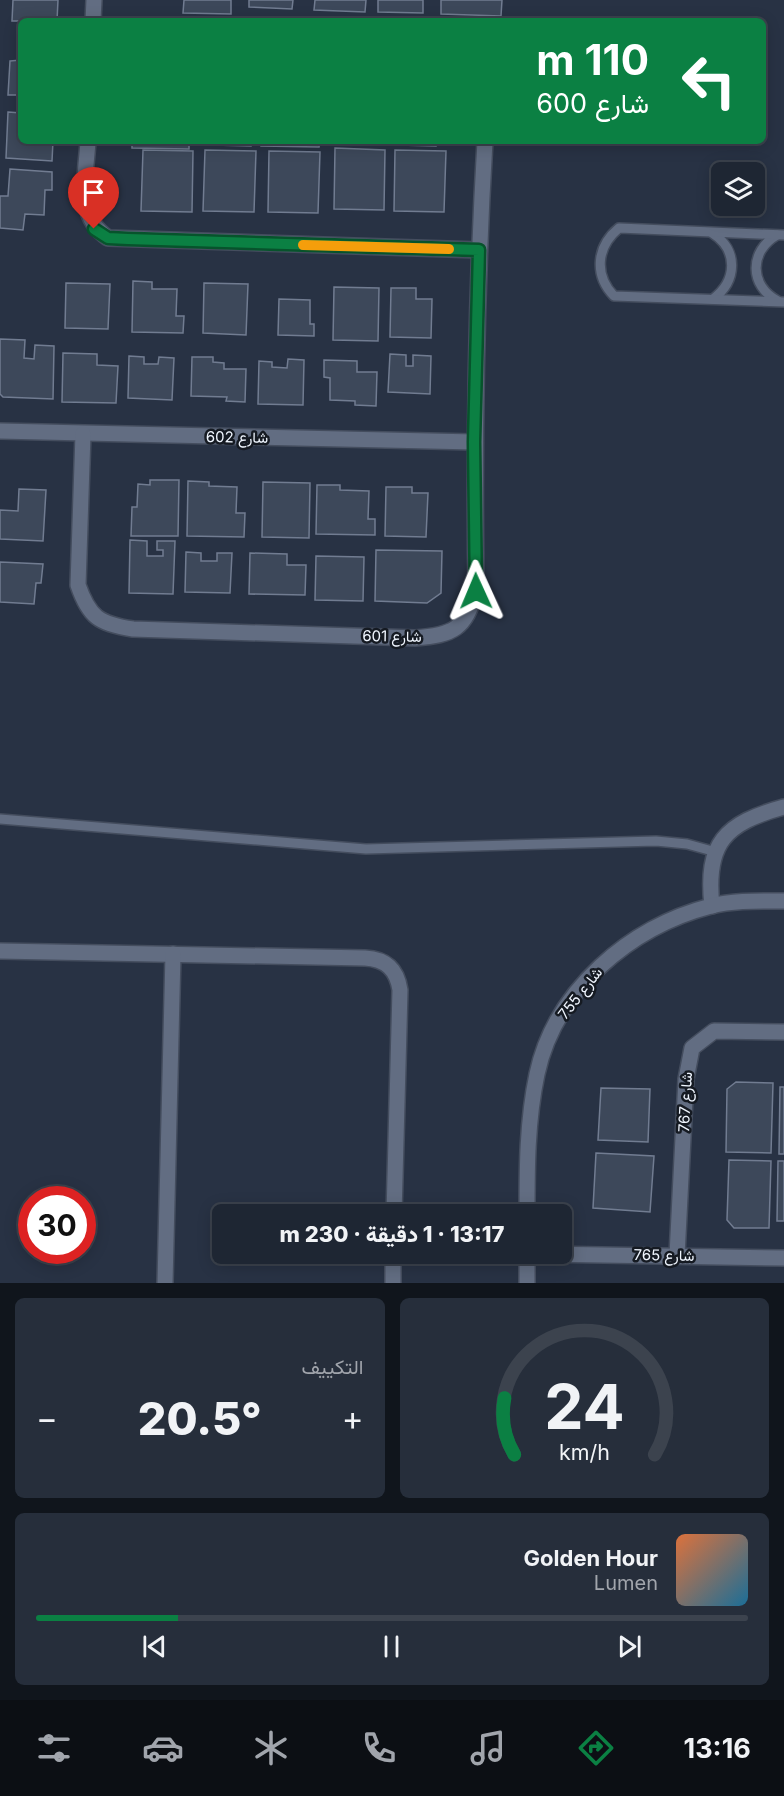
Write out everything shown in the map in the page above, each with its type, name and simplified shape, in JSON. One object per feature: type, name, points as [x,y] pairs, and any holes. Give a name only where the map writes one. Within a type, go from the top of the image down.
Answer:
[{"type":"street","points":[[93,18],[94,0]]},
{"type":"street","points":[[88,144],[86,212],[94,229],[108,238],[479,250]]},
{"type":"street","name":"شارع 601","points":[[83,434],[78,585],[84,602],[96,618],[114,626],[133,628],[415,638],[439,636],[455,629],[469,614],[476,591],[474,442],[479,250],[485,144]]},
{"type":"street","name":"شارع 602","points":[[0,431],[474,442]]},
{"type":"street","points":[[712,906],[711,868],[716,852],[738,824],[753,816],[784,807]]},
{"type":"street","name":"شارع 755","points":[[527,1204],[529,1124],[537,1073],[549,1037],[565,1008],[587,980],[628,944],[679,917],[712,906],[784,901]]},
{"type":"street","points":[[0,951],[365,958],[383,962],[391,967],[400,990],[394,1204]]},
{"type":"street","points":[[165,1283],[173,954]]},
{"type":"street","name":"شارع 767","points":[[677,1255],[686,1079],[692,1048],[714,1031],[784,1032]]},
{"type":"street","name":"شارع 765","points":[[572,1254],[784,1258]]},
{"type":"street","points":[[393,1264],[393,1283]]},
{"type":"street","points":[[527,1264],[527,1283]]},
{"type":"lane","points":[[780,235],[619,228],[605,243],[600,263],[603,281],[614,296],[782,301]]},
{"type":"lane","points":[[710,232],[726,245],[732,264],[728,285],[713,299]]},
{"type":"lane","points":[[780,235],[769,240],[758,255],[756,273],[764,291],[782,301]]},
{"type":"lane","points":[[0,819],[336,848],[397,849],[656,842],[687,844],[716,852]]},
{"type":"building","points":[[13,0],[58,0],[57,18],[18,18],[18,21],[12,21]]},
{"type":"building","points":[[184,0],[231,0],[231,14],[183,13]]},
{"type":"building","points":[[249,0],[293,0],[292,9],[249,7]]},
{"type":"building","points":[[315,0],[366,0],[365,12],[314,10]]},
{"type":"building","points":[[378,0],[423,0],[423,13],[378,12]]},
{"type":"building","points":[[441,0],[502,0],[501,16],[441,14]]},
{"type":"building","points":[[18,60],[18,95],[8,95],[10,61]]},
{"type":"building","points":[[8,112],[18,113],[18,144],[53,144],[52,161],[6,158]]},
{"type":"building","points":[[132,144],[189,144],[189,149],[132,148]]},
{"type":"building","points":[[251,144],[251,146],[214,145]]},
{"type":"building","points":[[261,144],[320,144],[319,147],[261,146]]},
{"type":"building","points":[[335,144],[385,144],[385,145]]},
{"type":"building","points":[[436,144],[436,146],[399,145]]},
{"type":"building","points":[[335,148],[385,150],[384,210],[334,209]]},
{"type":"building","points":[[143,150],[193,151],[192,212],[141,211]]},
{"type":"building","points":[[205,150],[256,151],[254,212],[203,211]]},
{"type":"building","points":[[395,150],[446,151],[444,212],[394,211]]},
{"type":"building","points":[[269,151],[320,152],[318,213],[268,212]]},
{"type":"building","points":[[10,169],[52,172],[52,190],[45,190],[44,215],[25,214],[23,230],[0,228],[0,196],[8,196]]},
{"type":"building","points":[[133,281],[152,282],[152,289],[177,289],[176,316],[184,316],[183,333],[132,332]]},
{"type":"building","points":[[66,283],[110,284],[108,329],[65,328]]},
{"type":"building","points":[[204,283],[248,284],[246,335],[203,333]]},
{"type":"building","points":[[334,287],[379,288],[378,341],[333,340]]},
{"type":"building","points":[[391,288],[416,288],[416,299],[432,299],[431,338],[390,337]]},
{"type":"building","points":[[279,299],[310,300],[310,324],[314,324],[314,336],[278,335]]},
{"type":"building","points":[[0,339],[25,340],[24,358],[34,359],[35,345],[54,346],[53,399],[3,397],[0,394]]},
{"type":"building","points":[[63,353],[97,354],[97,365],[118,366],[116,403],[62,402]]},
{"type":"building","points":[[390,354],[406,355],[406,366],[413,366],[413,355],[431,356],[430,394],[388,392]]},
{"type":"building","points":[[129,356],[144,357],[144,364],[158,364],[159,357],[174,358],[172,400],[128,398]]},
{"type":"building","points":[[192,357],[213,357],[213,362],[224,363],[224,369],[246,369],[245,402],[226,401],[227,397],[191,396]]},
{"type":"building","points":[[288,359],[304,360],[303,405],[258,404],[259,361],[272,362],[272,367],[287,368]]},
{"type":"building","points":[[324,360],[357,361],[357,372],[377,372],[376,406],[355,405],[355,401],[330,400],[330,378],[324,377]]},
{"type":"building","points":[[150,480],[179,480],[178,536],[131,536],[132,507],[137,507],[138,484],[150,485]]},
{"type":"building","points":[[188,481],[209,482],[209,486],[237,487],[236,513],[245,513],[244,537],[187,536]]},
{"type":"building","points":[[263,482],[310,483],[309,538],[262,537]]},
{"type":"building","points":[[317,485],[340,485],[340,490],[369,491],[368,519],[375,519],[375,535],[316,534]]},
{"type":"building","points":[[386,487],[412,487],[412,493],[428,493],[426,537],[385,536]]},
{"type":"building","points":[[19,489],[46,490],[43,541],[0,539],[0,510],[18,511]]},
{"type":"building","points":[[130,540],[147,541],[147,556],[163,556],[163,550],[157,550],[157,541],[175,541],[173,594],[129,593]]},
{"type":"building","points":[[376,550],[442,551],[441,593],[427,603],[375,601]]},
{"type":"building","points":[[186,552],[201,553],[201,561],[217,561],[217,553],[232,553],[230,593],[185,592]]},
{"type":"building","points":[[250,553],[287,554],[287,565],[306,565],[305,595],[249,594]]},
{"type":"building","points":[[316,556],[364,557],[363,601],[315,600]]},
{"type":"building","points":[[0,562],[43,564],[41,583],[36,583],[34,604],[0,602]]},
{"type":"building","points":[[736,1082],[773,1083],[771,1153],[726,1152],[727,1089]]},
{"type":"building","points":[[780,1087],[784,1087],[784,1154],[779,1154]]},
{"type":"building","points":[[601,1088],[650,1089],[648,1142],[598,1140]]},
{"type":"building","points":[[596,1153],[654,1156],[650,1212],[593,1208]]},
{"type":"building","points":[[729,1160],[771,1161],[769,1228],[734,1228],[727,1220]]},
{"type":"building","points":[[778,1161],[784,1161],[784,1221],[777,1221]]},
{"type":"slow traffic","points":[[303,245],[449,249]]},
{"type":"route","points":[[94,229],[108,238],[479,250],[474,442],[476,591]]}]
